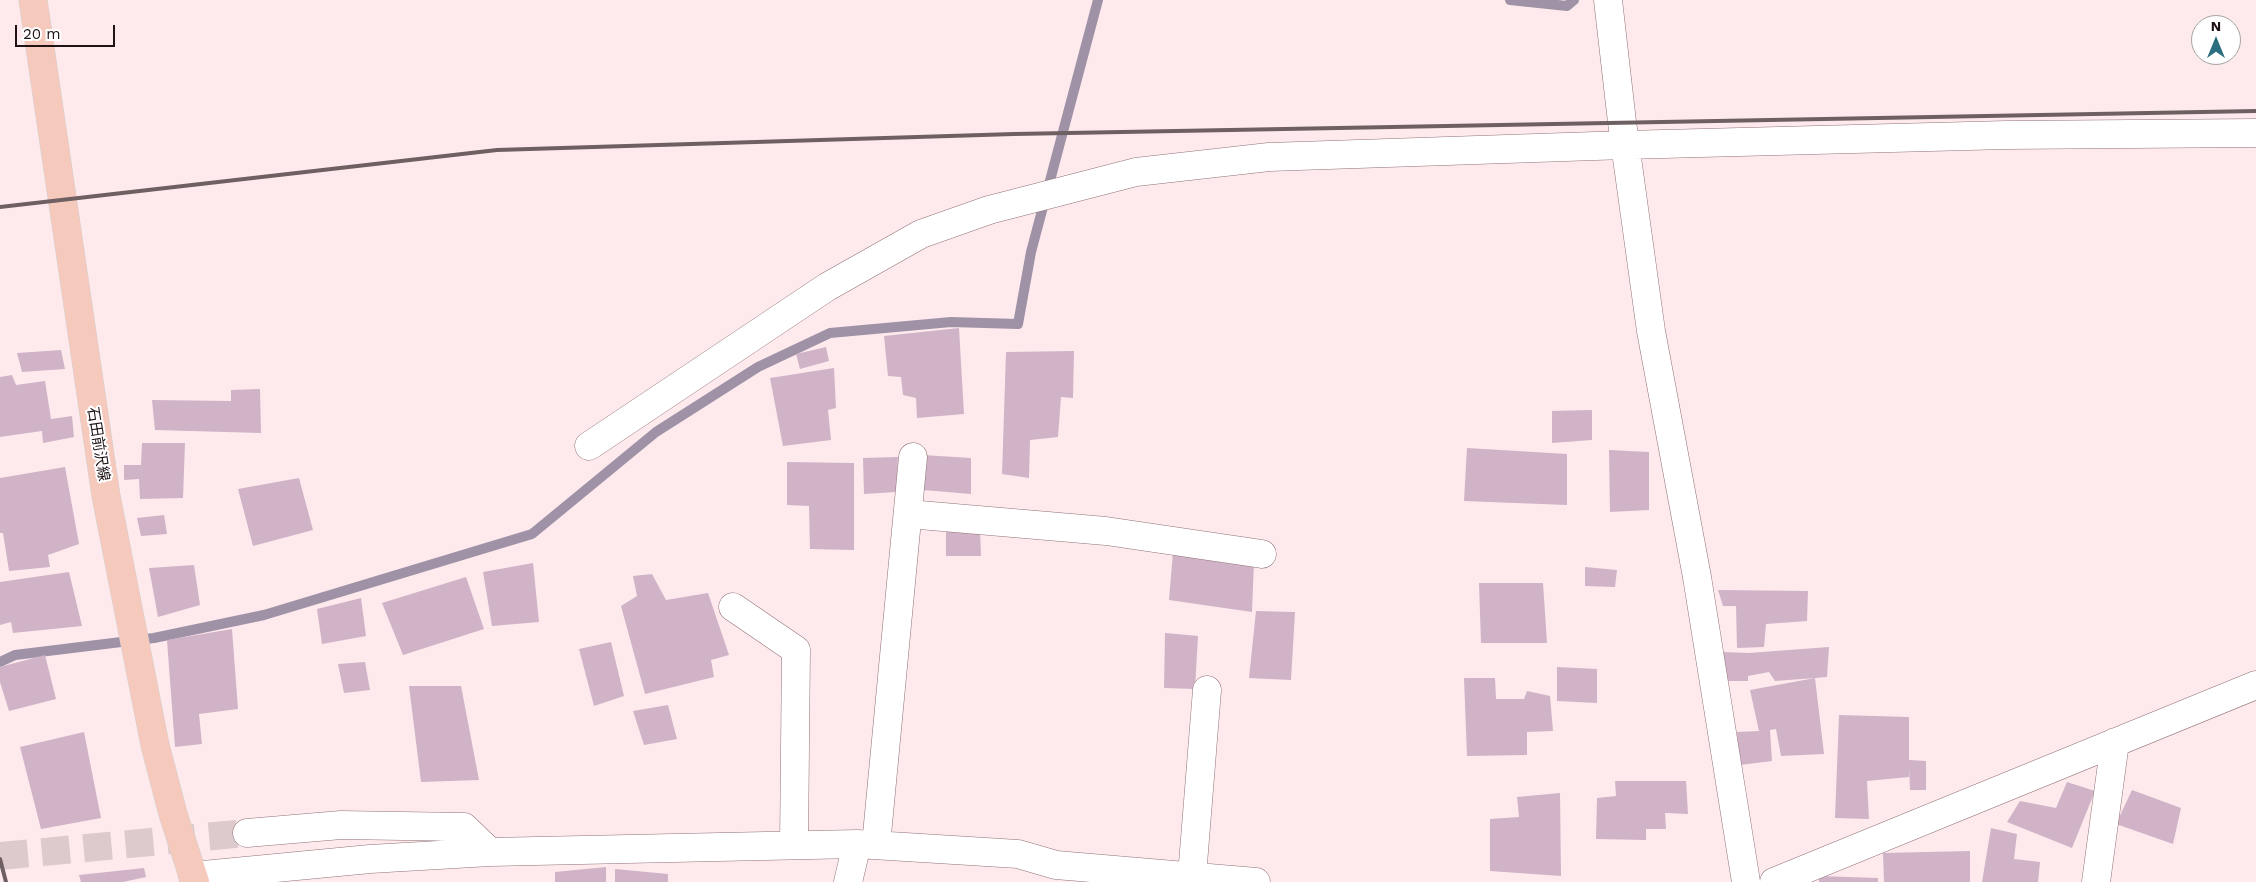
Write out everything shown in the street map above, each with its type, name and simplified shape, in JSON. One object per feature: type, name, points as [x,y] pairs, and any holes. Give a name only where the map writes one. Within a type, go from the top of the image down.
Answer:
[{"type":"main road","name":"石田前沢線","points":[[33,0],[106,496],[155,745],[173,814],[194,879]]},
{"type":"street","points":[[1608,0],[1625,145],[1653,340],[1697,577],[1746,882]]},
{"type":"street","points":[[589,446],[827,287],[921,234],[989,210],[1136,172],[1269,157],[2006,135],[2256,133]]},
{"type":"street","points":[[848,882],[867,845],[908,514],[913,457]]},
{"type":"street","points":[[908,514],[1106,531],[1262,554]]},
{"type":"street","points":[[733,607],[796,650],[794,846]]},
{"type":"street","points":[[1774,882],[2256,685]]},
{"type":"street","points":[[1192,876],[1207,690]]},
{"type":"street","points":[[2096,882],[2115,742]]},
{"type":"street","points":[[247,833],[341,825],[464,827],[490,852]]},
{"type":"street","points":[[194,879],[370,859],[490,852],[867,845],[1018,854],[1058,874],[1192,876],[1256,882]]},
{"type":"building","points":[[959,328],[964,414],[917,418],[916,398],[903,395],[901,377],[888,376],[884,336]]},
{"type":"building","points":[[826,347],[829,361],[800,369],[796,354]]},
{"type":"building","points":[[61,350],[65,369],[22,372],[17,353]]},
{"type":"building","points":[[1074,351],[1073,398],[1061,397],[1058,437],[1030,440],[1029,478],[1002,474],[1006,352]]},
{"type":"building","points":[[834,368],[836,408],[828,410],[831,440],[783,446],[770,378]]},
{"type":"building","points":[[12,375],[16,385],[45,381],[51,419],[72,416],[74,437],[43,443],[42,431],[0,437],[0,377]]},
{"type":"building","points":[[260,389],[261,433],[155,430],[152,400],[231,401],[231,390]]},
{"type":"building","points":[[1592,410],[1592,440],[1552,443],[1552,411]]},
{"type":"building","points":[[142,443],[185,443],[183,498],[140,499],[139,479],[124,480],[124,465],[141,465]]},
{"type":"building","points":[[1467,448],[1567,454],[1567,505],[1464,501]]},
{"type":"building","points":[[1609,450],[1649,452],[1649,510],[1610,512]]},
{"type":"building","points":[[923,455],[971,458],[971,494],[923,490]]},
{"type":"building","points":[[898,457],[896,492],[864,494],[863,458]]},
{"type":"building","points":[[787,462],[854,463],[854,550],[810,549],[809,506],[787,505]]},
{"type":"building","points":[[65,467],[79,544],[48,555],[50,567],[9,571],[3,533],[0,533],[0,478]]},
{"type":"building","points":[[299,478],[313,530],[253,546],[238,489]]},
{"type":"building","points":[[164,515],[167,534],[141,536],[137,518]]},
{"type":"building","points":[[946,529],[980,530],[981,556],[946,556]]},
{"type":"building","points":[[1173,552],[1254,562],[1252,612],[1169,600]]},
{"type":"building","points":[[533,563],[539,622],[492,626],[483,572]]},
{"type":"building","points":[[194,565],[200,605],[158,617],[149,568]]},
{"type":"building","points":[[1585,567],[1617,570],[1615,587],[1585,586]]},
{"type":"building","points":[[69,572],[82,626],[13,633],[11,622],[0,625],[0,582]]},
{"type":"building","points":[[652,574],[666,600],[708,593],[729,655],[711,660],[714,677],[645,694],[621,606],[637,596],[633,576]]},
{"type":"building","points":[[466,577],[484,629],[403,655],[382,603]]},
{"type":"building","points":[[1479,583],[1543,583],[1547,643],[1481,643]]},
{"type":"building","points":[[1718,590],[1808,591],[1807,621],[1766,624],[1764,647],[1737,648],[1736,606],[1723,606]]},
{"type":"building","points":[[361,598],[366,636],[322,644],[317,609]]},
{"type":"building","points":[[1256,611],[1295,612],[1291,680],[1249,678]]},
{"type":"building","points":[[232,629],[238,709],[199,714],[202,744],[175,747],[167,640]]},
{"type":"building","points":[[1165,633],[1198,636],[1195,689],[1164,688]]},
{"type":"building","points":[[611,642],[624,696],[594,706],[579,649]]},
{"type":"building","points":[[1829,647],[1827,677],[1775,681],[1769,672],[1748,676],[1748,681],[1728,681],[1723,652],[1749,653]]},
{"type":"building","points":[[45,655],[56,699],[9,711],[0,682],[0,667]]},
{"type":"building","points":[[365,662],[370,690],[344,693],[338,664]]},
{"type":"building","points":[[1557,667],[1597,669],[1597,703],[1557,701]]},
{"type":"building","points":[[1464,678],[1495,678],[1496,699],[1524,699],[1527,691],[1550,696],[1553,731],[1527,732],[1527,755],[1467,756]]},
{"type":"building","points":[[1815,678],[1824,754],[1781,756],[1776,729],[1770,730],[1772,761],[1740,765],[1737,732],[1759,731],[1750,690]]},
{"type":"building","points":[[409,686],[461,686],[479,780],[421,782]]},
{"type":"building","points":[[668,705],[677,739],[644,745],[633,711]]},
{"type":"building","points":[[1839,715],[1909,717],[1909,760],[1926,761],[1926,790],[1910,790],[1909,767],[1909,777],[1867,781],[1869,819],[1835,818]]},
{"type":"building","points":[[84,732],[101,818],[41,829],[20,747]]},
{"type":"building","points":[[1615,781],[1686,781],[1688,814],[1665,813],[1666,829],[1646,829],[1646,840],[1596,839],[1597,798],[1616,796]]},
{"type":"building","points":[[2067,782],[2095,791],[2072,848],[2007,822],[2020,801],[2056,808]]},
{"type":"building","points":[[2132,790],[2181,808],[2173,844],[2116,824]]},
{"type":"building","points":[[1560,793],[1561,876],[1490,871],[1490,819],[1519,817],[1517,797]]},
{"type":"building","points":[[1991,828],[2017,834],[2014,859],[2040,862],[2038,882],[1982,882]]},
{"type":"building","points":[[1970,851],[1970,882],[1884,882],[1883,853]]},
{"type":"building","points":[[606,867],[606,882],[555,882],[555,872]]},
{"type":"building","points":[[144,868],[146,877],[123,882],[81,882],[79,875]]},
{"type":"building","points":[[615,869],[668,874],[668,882],[615,882]]},
{"type":"building","points":[[1819,876],[1878,878],[1878,882],[1819,882]]},
{"type":"waterway","points":[[0,662],[15,655],[154,638],[264,615],[532,534],[656,432],[758,367],[830,333],[951,322],[1018,324],[1031,252],[1098,0]]},
{"type":"waterway","points":[[1510,0],[1567,6],[1574,0]]},
{"type":"tunnel","points":[[0,856],[247,833]]},
{"type":"railway","points":[[0,207],[497,150],[1014,134],[2256,111]]},
{"type":"railway","points":[[0,859],[6,882]]}]
